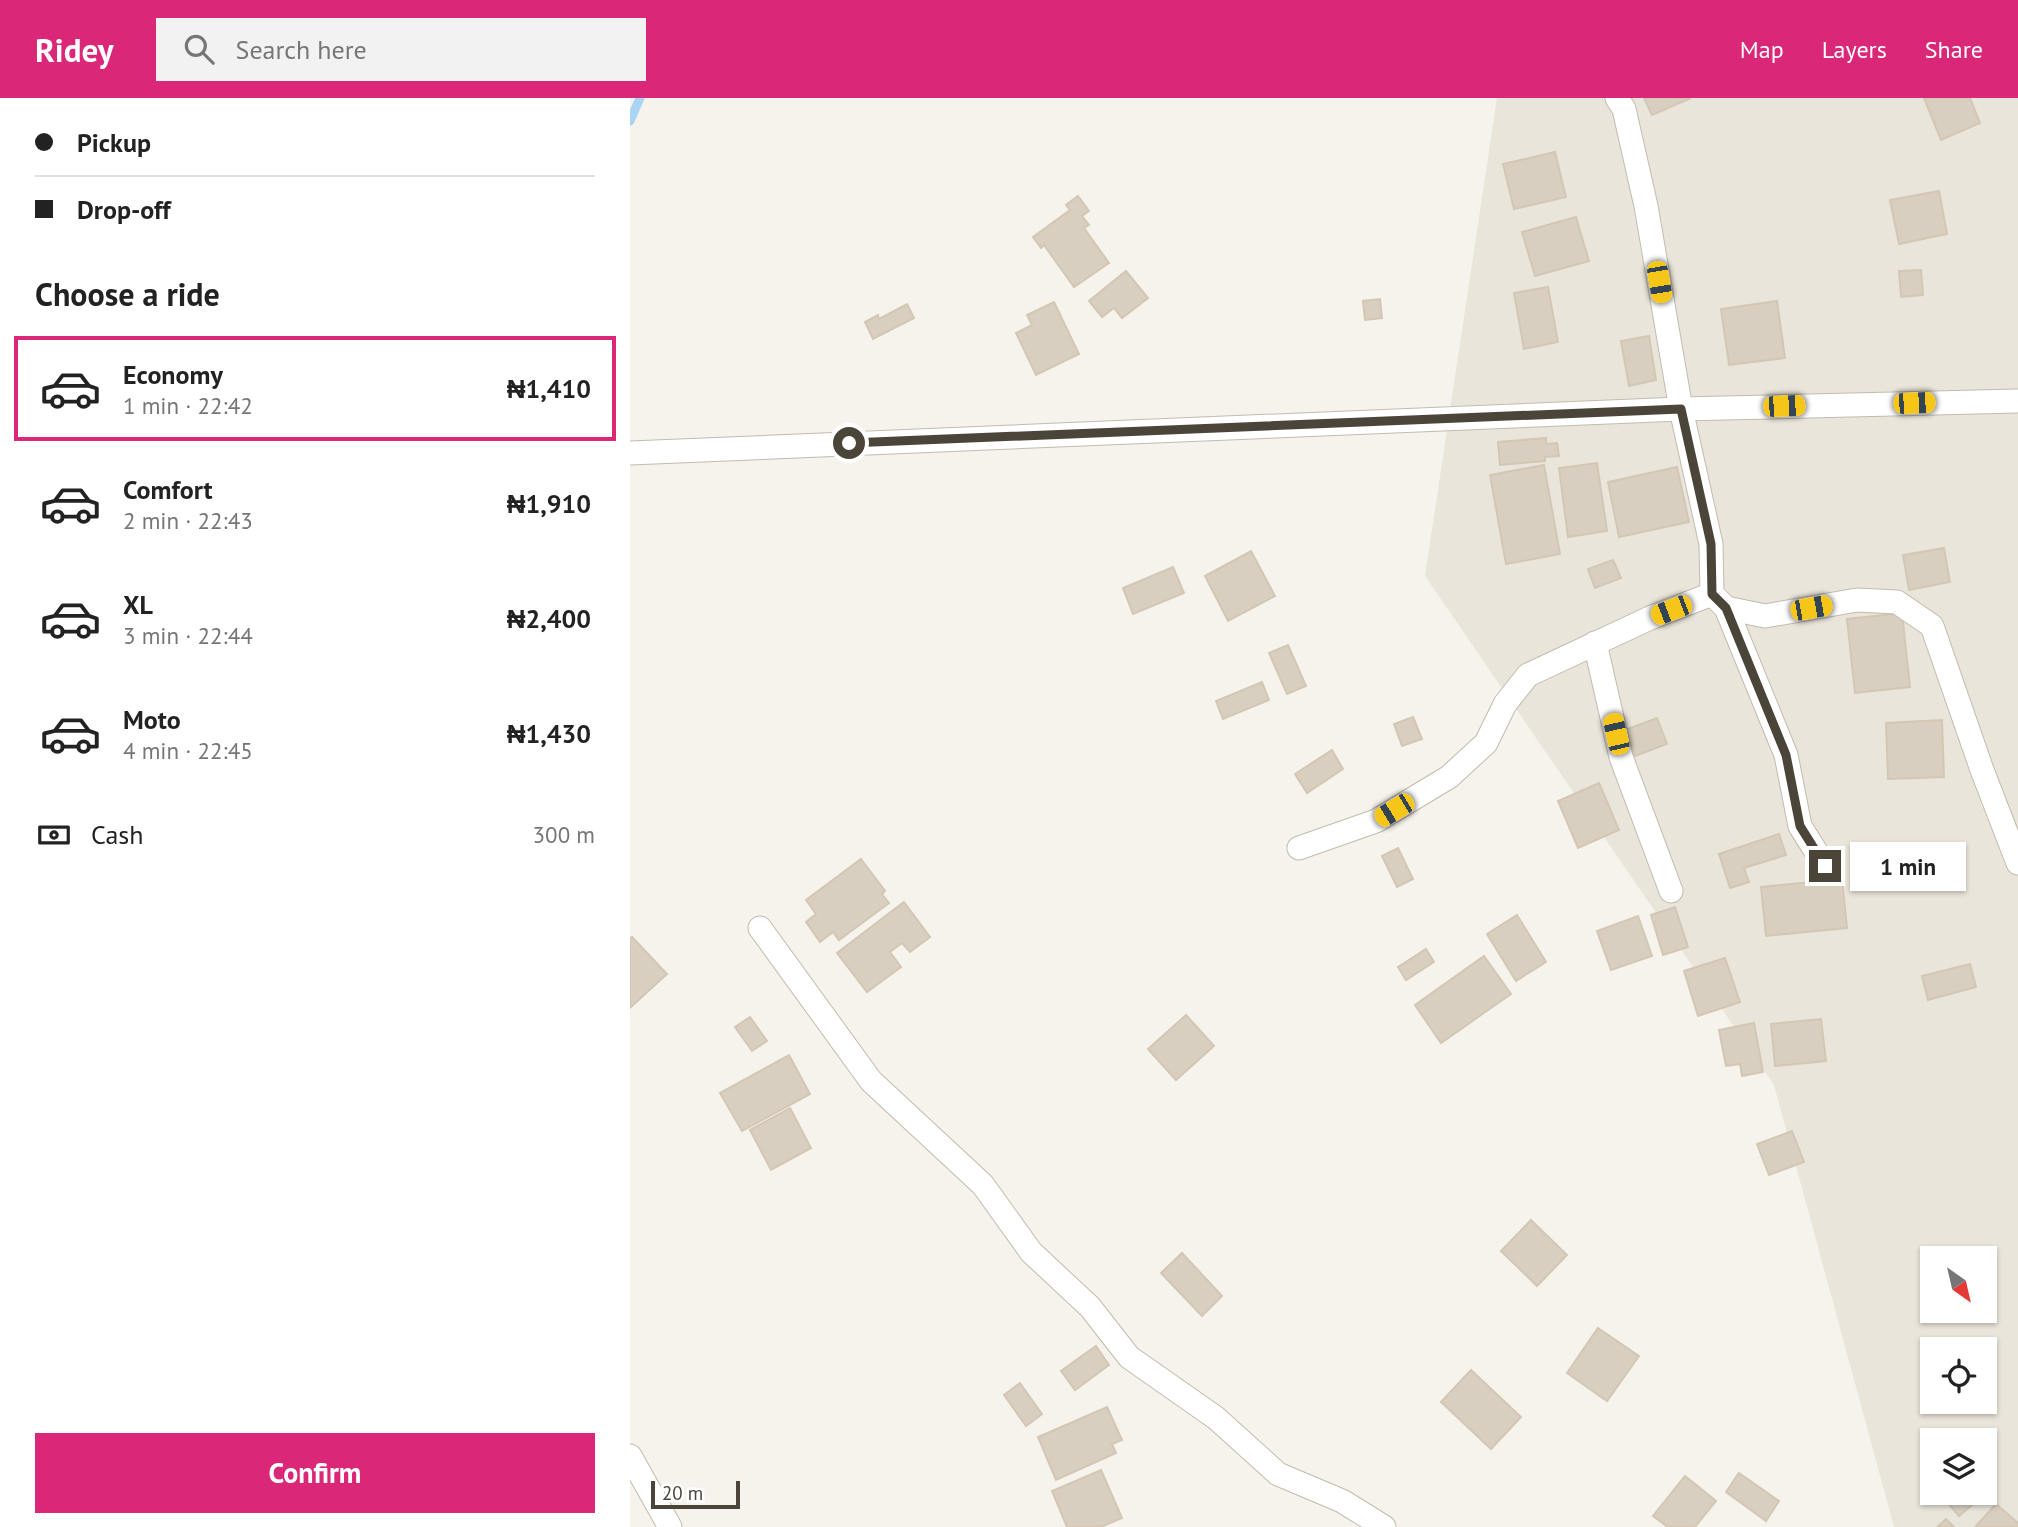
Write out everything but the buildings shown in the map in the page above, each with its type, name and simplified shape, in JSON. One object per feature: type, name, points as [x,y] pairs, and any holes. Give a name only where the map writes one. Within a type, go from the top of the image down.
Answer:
[{"type":"street","points":[[1617,98],[1623,109],[1646,206],[1681,409],[1711,544],[1719,601],[1786,755],[1800,826],[1825,866]]},
{"type":"street","points":[[630,453],[1681,409],[2018,401]]},
{"type":"street","points":[[1299,848],[1376,821],[1449,777],[1486,743],[1505,704],[1528,675],[1650,618],[1719,601],[1765,616],[1857,600],[1897,602],[1932,626],[1982,770],[2018,863]]},
{"type":"street","points":[[1595,643],[1621,757],[1671,891]]},
{"type":"street","points":[[760,928],[871,1081],[983,1185],[1031,1252],[1090,1307],[1129,1357],[1216,1418],[1278,1474],[1342,1501],[1384,1527]]},
{"type":"street","points":[[630,1456],[670,1527]]},
{"type":"shaded area","points":[[1497,98],[2018,98],[2018,1527],[1894,1527],[1774,1085],[1425,576]]},
{"type":"waterway","points":[[630,121],[640,98]]},
{"type":"route","points":[[849,443],[1681,409],[1711,544],[1712,594],[1726,608],[1786,755],[1800,826],[1825,866]]}]
